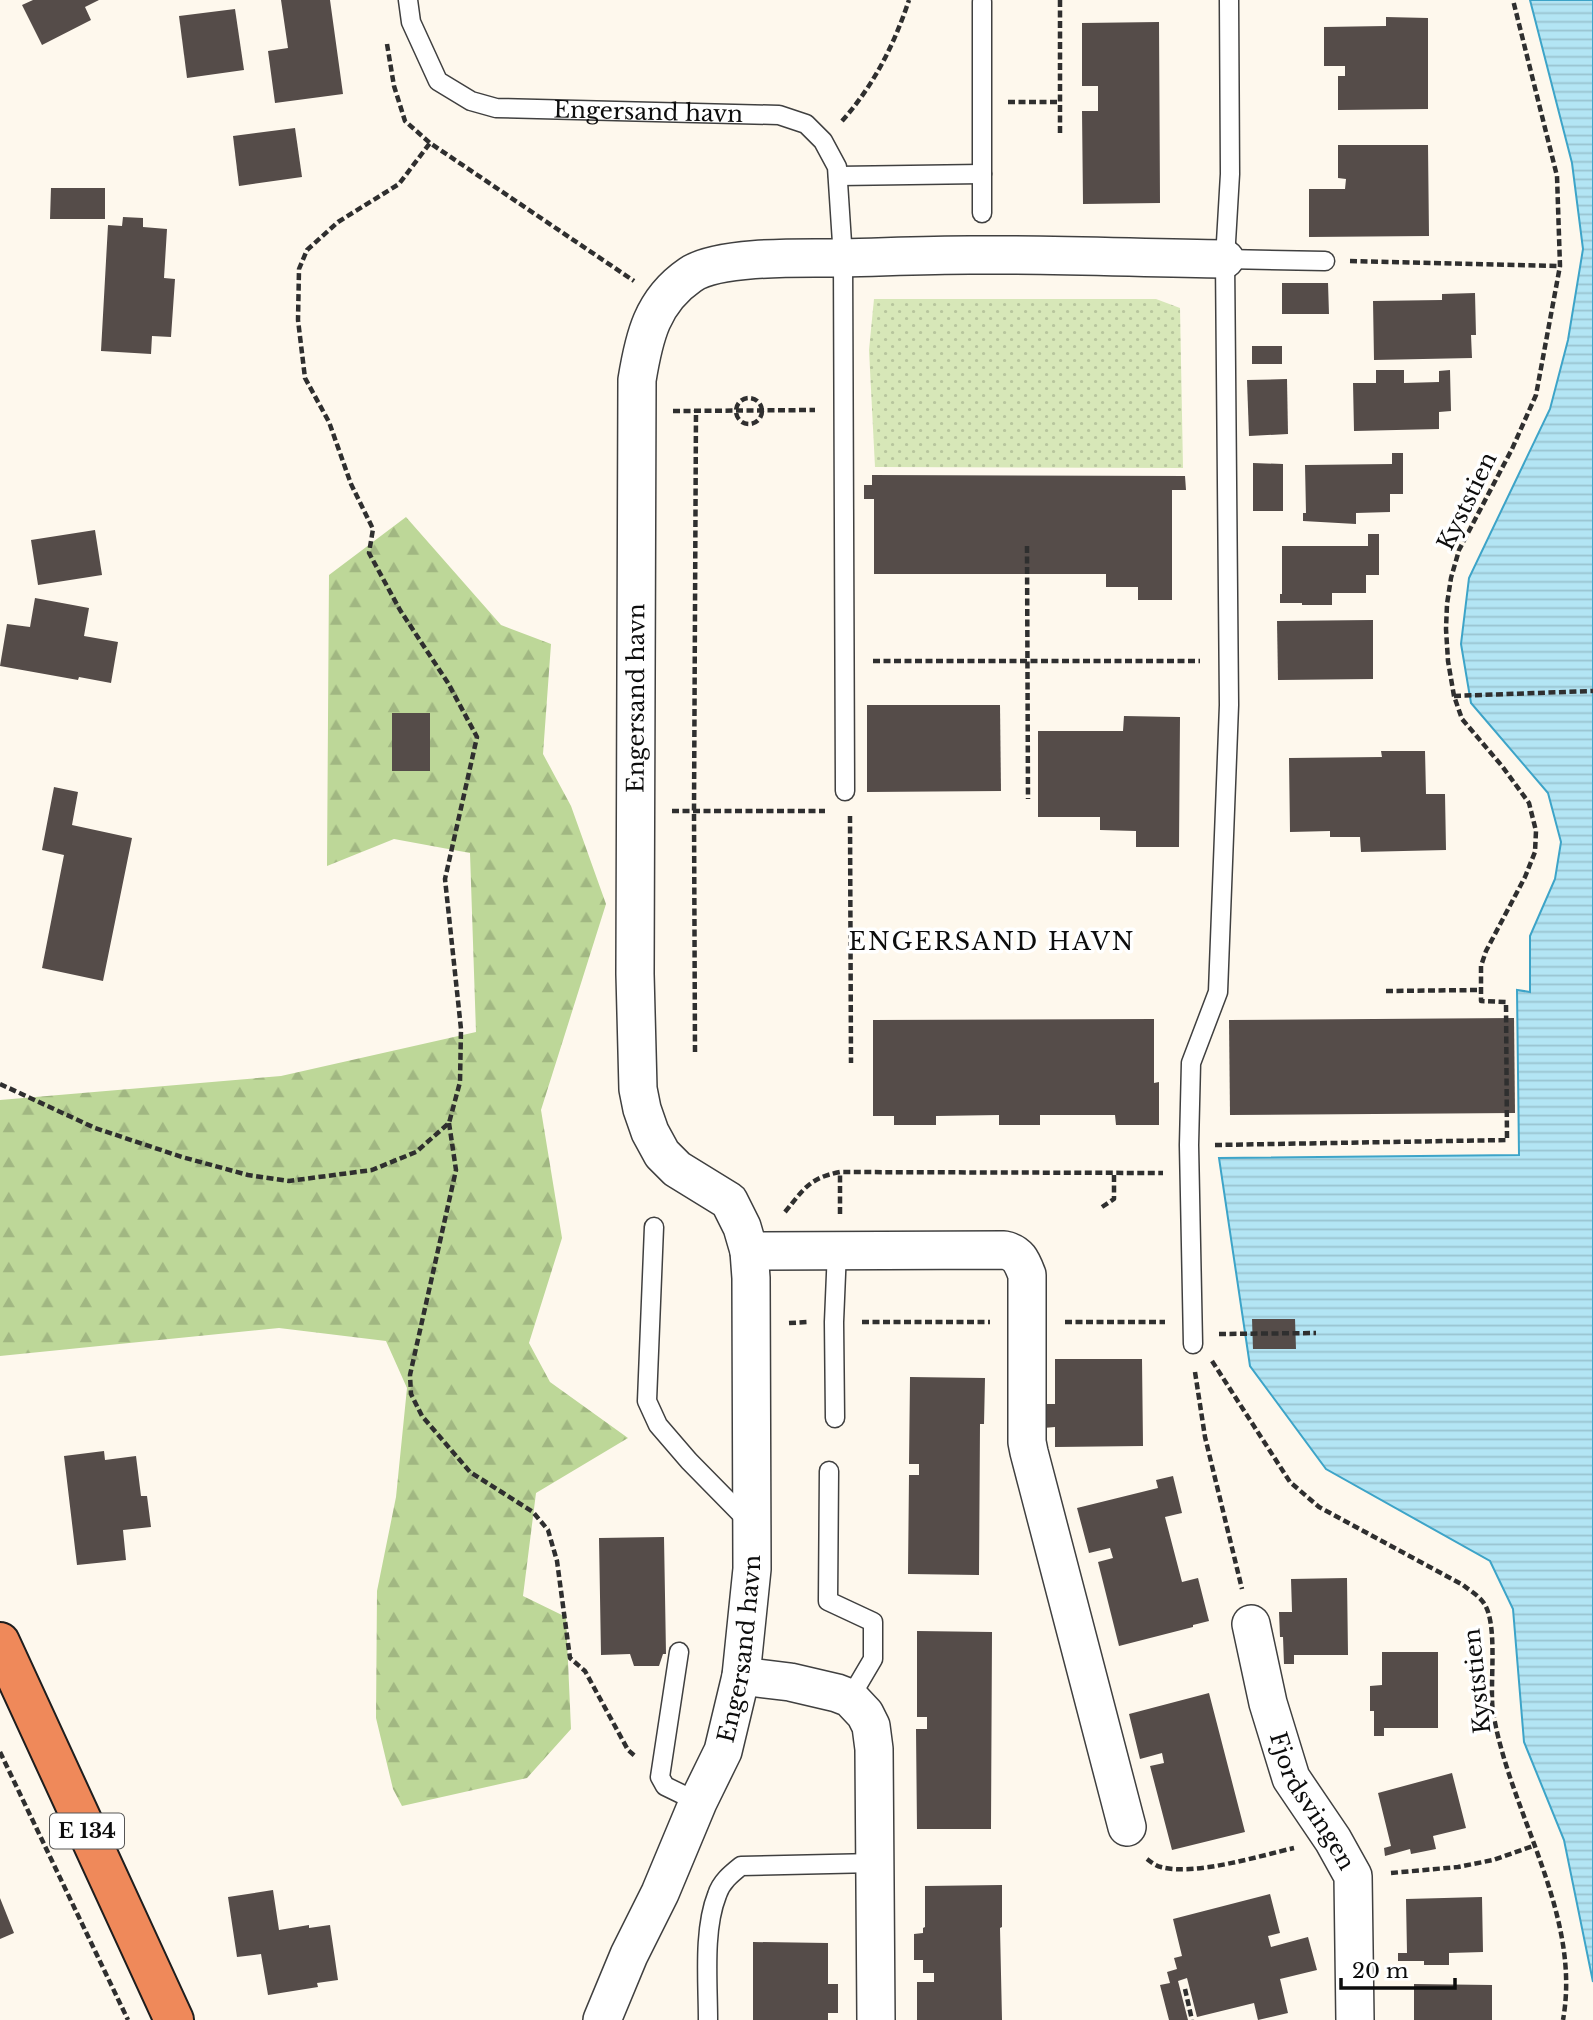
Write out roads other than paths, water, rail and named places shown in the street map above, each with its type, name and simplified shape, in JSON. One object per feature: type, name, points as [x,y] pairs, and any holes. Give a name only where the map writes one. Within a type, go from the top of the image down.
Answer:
[{"type":"highway","name":"E 134","points":[[0,1642],[174,2020]]},
{"type":"street","name":"Engersand havn","points":[[602,2020],[723,1751],[741,1676],[752,1569],[752,1323],[749,1251],[742,1227],[729,1201],[677,1170],[662,1154],[650,1132],[638,1089],[637,380],[643,341],[652,318],[666,297],[691,274],[707,267],[765,259],[971,255],[1225,259]]},
{"type":"street","points":[[749,1251],[1004,1250],[1018,1256],[1027,1275],[1029,1452],[1127,1827]]},
{"type":"street","name":"Fjordsvingen","points":[[1251,1623],[1268,1703],[1291,1778],[1333,1840],[1353,1876],[1355,2020]]},
{"type":"street","points":[[741,1676],[790,1682],[837,1693],[850,1698],[865,1714],[871,1726],[874,1749],[876,2020]]},
{"type":"lane","name":"Engersand havn","points":[[408,0],[411,22],[438,81],[471,100],[496,108],[779,115],[806,124],[823,141],[837,167],[843,258]]},
{"type":"lane","points":[[1193,1344],[1189,1172],[1191,1063],[1218,992],[1229,705],[1225,259],[1230,174],[1229,0]]},
{"type":"lane","points":[[982,2],[982,213]]},
{"type":"lane","points":[[838,176],[982,174]]},
{"type":"lane","points":[[843,258],[845,792]]},
{"type":"lane","points":[[1225,259],[1325,261]]},
{"type":"lane","points":[[654,1227],[648,1401],[658,1425],[688,1461],[752,1525]]},
{"type":"lane","points":[[835,1418],[834,1322],[837,1250]]},
{"type":"lane","points":[[829,1471],[828,1601],[873,1622],[873,1660],[850,1698]]},
{"type":"lane","points":[[680,1652],[660,1777],[665,1786],[698,1802]]},
{"type":"lane","points":[[708,2020],[708,1943],[717,1895],[727,1878],[741,1866],[874,1863]]},
{"type":"water","points":[[1530,0],[1593,0],[1593,1982],[1564,1840],[1524,1742],[1513,1609],[1490,1561],[1326,1469],[1250,1366],[1219,1158],[1519,1155],[1517,990],[1530,992],[1530,936],[1555,879],[1561,842],[1548,793],[1471,703],[1461,644],[1469,578],[1550,409],[1568,340],[1583,249],[1572,163]]},
{"type":"district","name":"ENGERSAND HAVN","points":[[992,941]]}]
